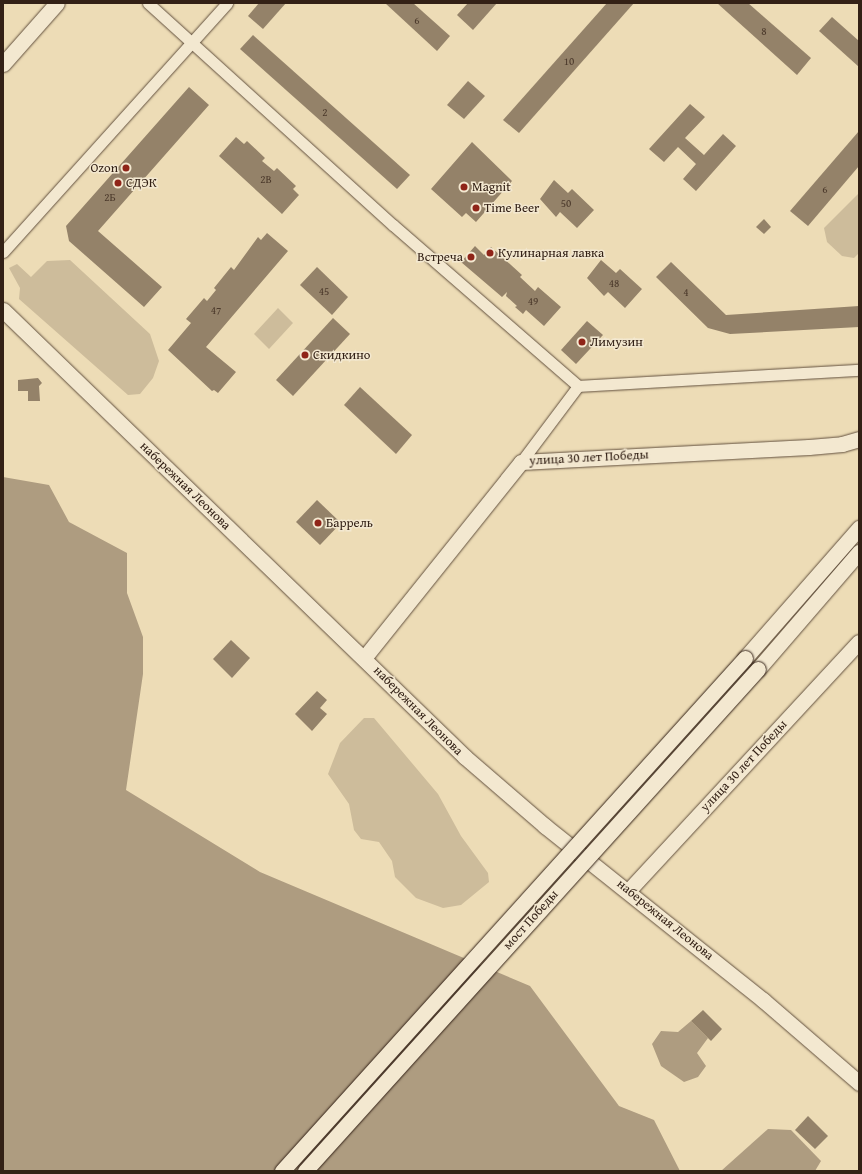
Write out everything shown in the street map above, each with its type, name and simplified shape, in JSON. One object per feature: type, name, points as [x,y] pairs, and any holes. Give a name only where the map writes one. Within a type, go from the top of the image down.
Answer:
[{"type":"main road","points":[[3,64],[58,3]]},
{"type":"main road","name":"набережная Леонова","points":[[3,310],[465,757],[545,826],[629,890],[763,1000],[859,1083]]},
{"type":"main road","name":"улица 30 лет Победы","points":[[364,658],[521,462],[809,447],[842,444],[859,439]]},
{"type":"main road","points":[[282,1171],[745,658],[859,528]]},
{"type":"main road","name":"мост Победы","points":[[306,1171],[758,669],[859,552]]},
{"type":"main road","name":"улица 30 лет Победы","points":[[629,890],[859,642]]},
{"type":"street","points":[[148,3],[393,225],[578,386],[859,370]]},
{"type":"street","points":[[3,252],[227,3]]},
{"type":"street","points":[[521,462],[578,386]]},
{"type":"shaded area","points":[[859,193],[859,253],[854,258],[842,256],[827,242],[824,228]]},
{"type":"shaded area","points":[[70,260],[150,334],[159,361],[153,378],[140,394],[128,395],[19,299],[20,288],[9,268],[17,264],[31,277],[47,261]]},
{"type":"shaded area","points":[[278,308],[293,323],[269,349],[254,334]]},
{"type":"shaded area","points":[[3,477],[49,485],[69,522],[127,553],[127,593],[143,637],[143,674],[126,790],[260,872],[530,986],[619,1106],[654,1120],[680,1171],[3,1171]]},
{"type":"shaded area","points":[[364,718],[374,718],[438,794],[461,836],[488,873],[489,882],[461,905],[443,908],[416,898],[395,877],[392,861],[379,842],[361,839],[354,830],[349,804],[328,774],[340,743]]},
{"type":"shaded area","points":[[691,1021],[708,1038],[697,1053],[706,1066],[698,1077],[684,1082],[661,1066],[652,1044],[661,1031],[678,1032]]},
{"type":"shaded area","points":[[768,1129],[791,1130],[821,1161],[815,1171],[721,1171]]},
{"type":"building","points":[[259,3],[286,3],[263,29],[248,16]]},
{"type":"building","points":[[385,3],[413,3],[450,36],[437,51]]},
{"type":"building","points":[[468,3],[497,3],[473,30],[457,15]]},
{"type":"building","points":[[607,3],[634,3],[519,133],[503,120]]},
{"type":"building","points":[[717,3],[748,3],[811,58],[797,75]]},
{"type":"building","points":[[832,17],[859,41],[859,67],[819,31]]},
{"type":"building","points":[[253,35],[410,175],[397,189],[240,49]]},
{"type":"building","points":[[468,81],[485,96],[464,119],[447,105]]},
{"type":"building","points":[[189,87],[209,105],[98,231],[162,287],[144,307],[69,241],[66,226]]},
{"type":"building","points":[[690,104],[705,117],[685,138],[704,155],[723,134],[736,146],[696,191],[683,179],[696,164],[678,147],[664,162],[649,149]]},
{"type":"building","points":[[859,131],[859,166],[808,226],[790,211]]},
{"type":"building","points":[[236,137],[244,144],[247,141],[265,158],[262,161],[274,171],[277,168],[296,186],[293,189],[299,195],[282,214],[219,156]]},
{"type":"building","points":[[472,142],[512,181],[476,222],[466,213],[462,217],[431,189]]},
{"type":"building","points":[[554,180],[568,193],[572,189],[594,210],[577,228],[560,212],[556,217],[540,199]]},
{"type":"building","points":[[764,219],[771,227],[764,234],[756,227]]},
{"type":"building","points":[[267,233],[288,251],[206,347],[236,372],[218,393],[214,390],[212,391],[168,350],[191,323],[186,319],[204,298],[207,301],[216,290],[214,288],[231,267],[234,270],[258,237],[261,240]]},
{"type":"building","points":[[475,246],[484,255],[491,247],[522,275],[520,277],[535,291],[538,287],[561,307],[544,326],[526,310],[523,314],[515,307],[517,306],[506,296],[507,292],[502,297],[461,262]]},
{"type":"building","points":[[601,260],[616,273],[620,269],[642,289],[625,308],[608,292],[604,296],[587,278]]},
{"type":"building","points":[[671,262],[726,315],[859,306],[859,327],[730,334],[708,328],[656,277]]},
{"type":"building","points":[[317,267],[348,297],[332,315],[300,285]]},
{"type":"building","points":[[333,318],[350,334],[293,396],[276,380]]},
{"type":"building","name":"Лимузин","points":[[587,321],[603,335],[576,364],[561,350]]},
{"type":"building","points":[[38,378],[42,383],[39,386],[40,401],[28,401],[28,391],[18,391],[18,380]]},
{"type":"building","points":[[360,387],[412,435],[396,454],[344,405]]},
{"type":"building","name":"Баррель","points":[[317,500],[341,523],[320,545],[296,522]]},
{"type":"building","points":[[231,640],[250,658],[232,678],[213,659]]},
{"type":"building","points":[[317,691],[327,700],[320,708],[327,714],[312,731],[295,714]]},
{"type":"building","points":[[703,1010],[722,1029],[711,1041],[691,1021]]},
{"type":"building","points":[[808,1116],[828,1136],[815,1149],[795,1130]]},
{"type":"place","name":"Ozon","points":[[126,168]]},
{"type":"place","name":"СДЭК","points":[[118,183]]},
{"type":"place","name":"Magnit","points":[[464,187]]},
{"type":"place","name":"Time Beer","points":[[476,208]]},
{"type":"place","name":"Кулинарная лавка","points":[[490,253]]},
{"type":"place","name":"Встреча","points":[[471,257]]},
{"type":"place","name":"Лимузин","points":[[582,342]]},
{"type":"place","name":"Скидкино","points":[[305,355]]},
{"type":"place","name":"Баррель","points":[[318,523]]}]
